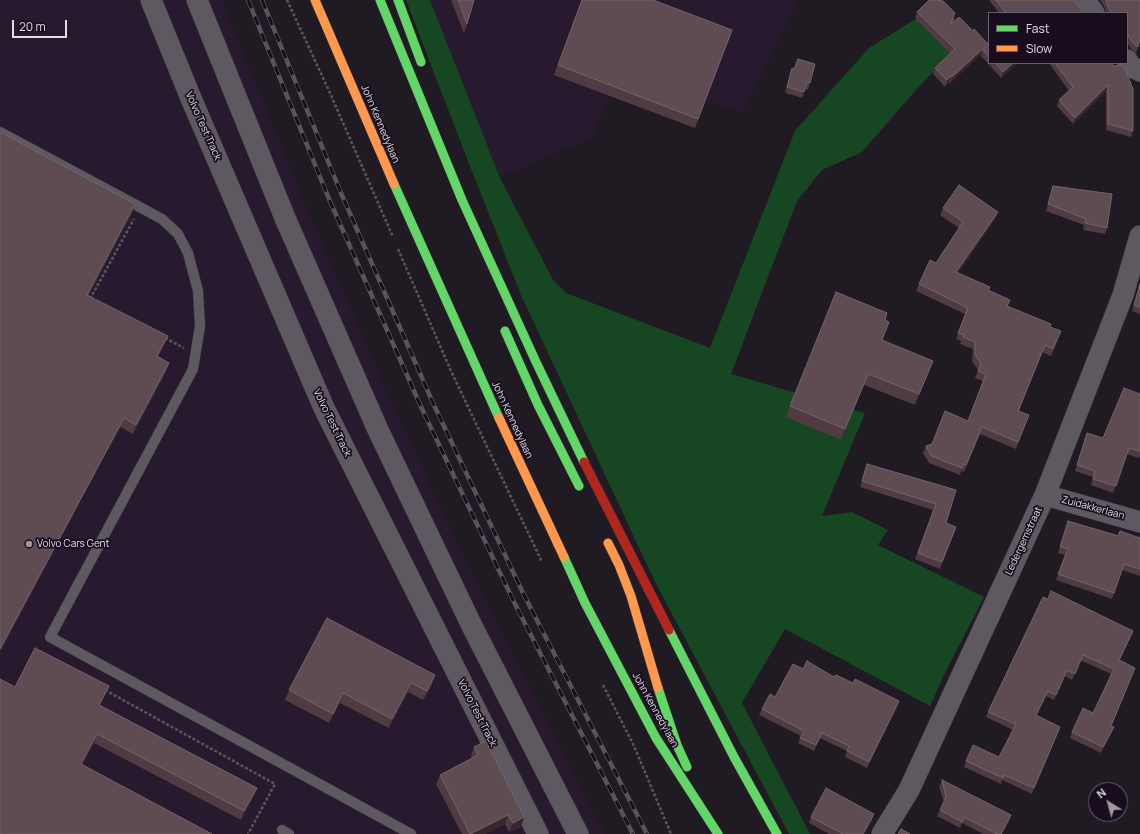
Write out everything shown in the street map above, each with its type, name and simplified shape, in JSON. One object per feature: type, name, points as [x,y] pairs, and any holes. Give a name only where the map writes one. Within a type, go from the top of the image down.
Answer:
[{"type":"highway","points":[[380,0],[462,200],[536,362],[586,467],[734,758],[777,834]]},
{"type":"highway","points":[[398,0],[426,74]]},
{"type":"highway","name":"John Kennedylaan","points":[[316,3],[418,240],[515,453],[586,602],[656,738],[719,834]]},
{"type":"highway","points":[[500,319],[538,405],[584,496]]},
{"type":"highway","points":[[556,382],[570,416],[586,467]]},
{"type":"highway","name":"John Kennedylaan","points":[[605,537],[619,565],[631,596],[658,690],[678,745],[696,787],[719,834]]},
{"type":"street","name":"Volvo Test Track","points":[[151,0],[190,96],[324,408],[538,834]]},
{"type":"street","points":[[197,0],[285,218],[378,430],[471,624],[578,834]]},
{"type":"street","points":[[1085,0],[1093,12]]},
{"type":"street","points":[[1128,62],[1130,66],[1140,71]]},
{"type":"street","name":"Ledergemstraat","points":[[882,834],[909,790],[1046,495],[1123,295],[1140,236]]},
{"type":"street","name":"Zuidakkerlaan","points":[[1046,495],[1140,522]]},
{"type":"lane","points":[[0,132],[162,219],[178,234],[188,253],[198,291],[200,326],[193,369],[50,637],[411,834]]},
{"type":"path","points":[[90,299],[140,207]]},
{"type":"path","points":[[160,336],[196,354]]},
{"type":"shaded area","points":[[0,0],[222,0],[307,209],[400,420],[473,575],[605,834],[0,834]]},
{"type":"shaded area","points":[[430,0],[800,0],[742,113],[618,70],[593,137],[500,178]]},
{"type":"green space","points":[[406,0],[430,0],[500,178],[553,280],[566,293],[710,348],[795,131],[869,48],[914,20],[954,18],[967,33],[953,51],[915,91],[862,152],[822,170],[797,201],[731,374],[865,413],[822,516],[852,512],[888,530],[878,545],[984,597],[944,675],[930,706],[785,629],[742,703],[810,834],[789,834],[655,582],[521,295]]},
{"type":"building","points":[[458,0],[474,0],[467,24]]},
{"type":"building","points":[[582,0],[653,0],[732,30],[698,119],[558,65]]},
{"type":"building","points":[[929,0],[942,0],[955,13],[951,24],[959,17],[973,31],[974,29],[988,44],[947,80],[935,68],[955,49],[917,12]]},
{"type":"building","points":[[996,0],[1073,0],[1083,12],[1005,12]]},
{"type":"building","points":[[1106,0],[1140,0],[1140,38],[1138,47],[1128,36],[1128,12],[1111,12]]},
{"type":"building","points":[[988,46],[988,56],[983,50]]},
{"type":"building","points":[[798,59],[815,64],[810,83],[807,82],[804,92],[787,87],[792,68],[794,69]]},
{"type":"building","points":[[996,64],[1012,64],[1003,72]]},
{"type":"building","points":[[1056,64],[1121,65],[1125,69],[1133,89],[1133,131],[1108,124],[1108,85],[1075,118],[1059,100],[1073,87]]},
{"type":"building","points":[[0,132],[135,204],[87,295],[168,336],[157,356],[169,363],[136,425],[124,418],[0,649]]},
{"type":"building","points":[[959,185],[998,212],[956,272],[990,287],[988,290],[1010,300],[1007,306],[1051,324],[1050,327],[1061,331],[1053,349],[1045,345],[1018,411],[1029,415],[1018,442],[982,427],[966,465],[963,464],[962,468],[931,456],[926,446],[932,444],[945,411],[968,421],[986,374],[978,371],[981,364],[975,354],[975,342],[958,333],[968,308],[919,284],[930,260],[936,263],[963,222],[943,208]]},
{"type":"building","points":[[1053,186],[1112,194],[1107,228],[1085,223],[1086,219],[1048,204]]},
{"type":"building","points":[[1140,284],[1140,307],[1134,305]]},
{"type":"building","points":[[836,292],[887,313],[885,320],[889,322],[882,340],[933,361],[919,394],[868,374],[845,429],[790,406]]},
{"type":"building","points":[[1124,388],[1140,394],[1140,451],[1129,448],[1116,486],[1093,479],[1095,471],[1077,465],[1087,433],[1103,438]]},
{"type":"building","points":[[867,464],[956,490],[946,523],[956,527],[942,562],[918,553],[936,504],[862,481]]},
{"type":"building","points":[[1068,521],[1118,536],[1120,531],[1140,538],[1140,569],[1124,564],[1114,593],[1058,574],[1068,549],[1060,547]]},
{"type":"building","points":[[1051,591],[1133,631],[1119,660],[1135,668],[1111,726],[1114,727],[1103,747],[1072,732],[1083,708],[1093,713],[1114,669],[1083,655],[1075,674],[1067,670],[1056,695],[1048,691],[1036,715],[1060,727],[1034,788],[1004,775],[1003,778],[966,761],[973,745],[999,757],[1016,724],[988,712],[1043,597],[1048,599]]},
{"type":"building","points":[[327,618],[435,675],[427,691],[411,683],[392,719],[343,693],[333,714],[289,690]]},
{"type":"building","points":[[35,648],[109,686],[99,705],[257,788],[244,811],[97,734],[81,764],[212,834],[0,834],[0,679],[15,687]]},
{"type":"building","points":[[807,661],[834,677],[836,675],[853,683],[855,679],[899,701],[869,762],[847,751],[849,746],[822,733],[816,745],[800,738],[804,731],[762,709],[770,694],[775,697],[793,664],[803,669]]},
{"type":"building","points":[[486,741],[524,817],[513,823],[508,815],[470,834],[440,775],[478,755],[474,747]]},
{"type":"building","points":[[942,780],[1011,815],[1001,834],[997,834],[964,817],[962,822],[940,810],[946,797]]},
{"type":"building","points":[[826,788],[874,814],[863,834],[843,834],[811,817]]},
{"type":"building","points":[[901,829],[910,834],[898,834]]},
{"type":"railway","points":[[248,0],[329,199],[422,409],[514,602],[633,834]]},
{"type":"railway","points":[[262,0],[341,193],[433,403],[524,595],[647,834]]},
{"type":"traffic: fast","points":[[380,0],[462,200],[536,362],[584,462]]},
{"type":"traffic: fast","points":[[398,0],[421,62]]},
{"type":"traffic: fast","points":[[394,184],[499,418]]},
{"type":"traffic: fast","points":[[505,331],[538,405],[579,486]]},
{"type":"traffic: fast","points":[[564,557],[585,603],[656,738],[718,834]]},
{"type":"traffic: fast","points":[[669,630],[734,757],[777,834]]},
{"type":"traffic: fast","points":[[658,688],[677,745],[687,767]]},
{"type":"traffic: slow","points":[[315,0],[394,184]]},
{"type":"traffic: slow","points":[[499,418],[564,557]]},
{"type":"traffic: slow","points":[[608,543],[619,565],[631,596],[658,688]]},
{"type":"traffic: jam","points":[[584,462],[669,630]]},
{"type":"place","name":"Volvo Cars Gent","points":[[29,544]]}]
